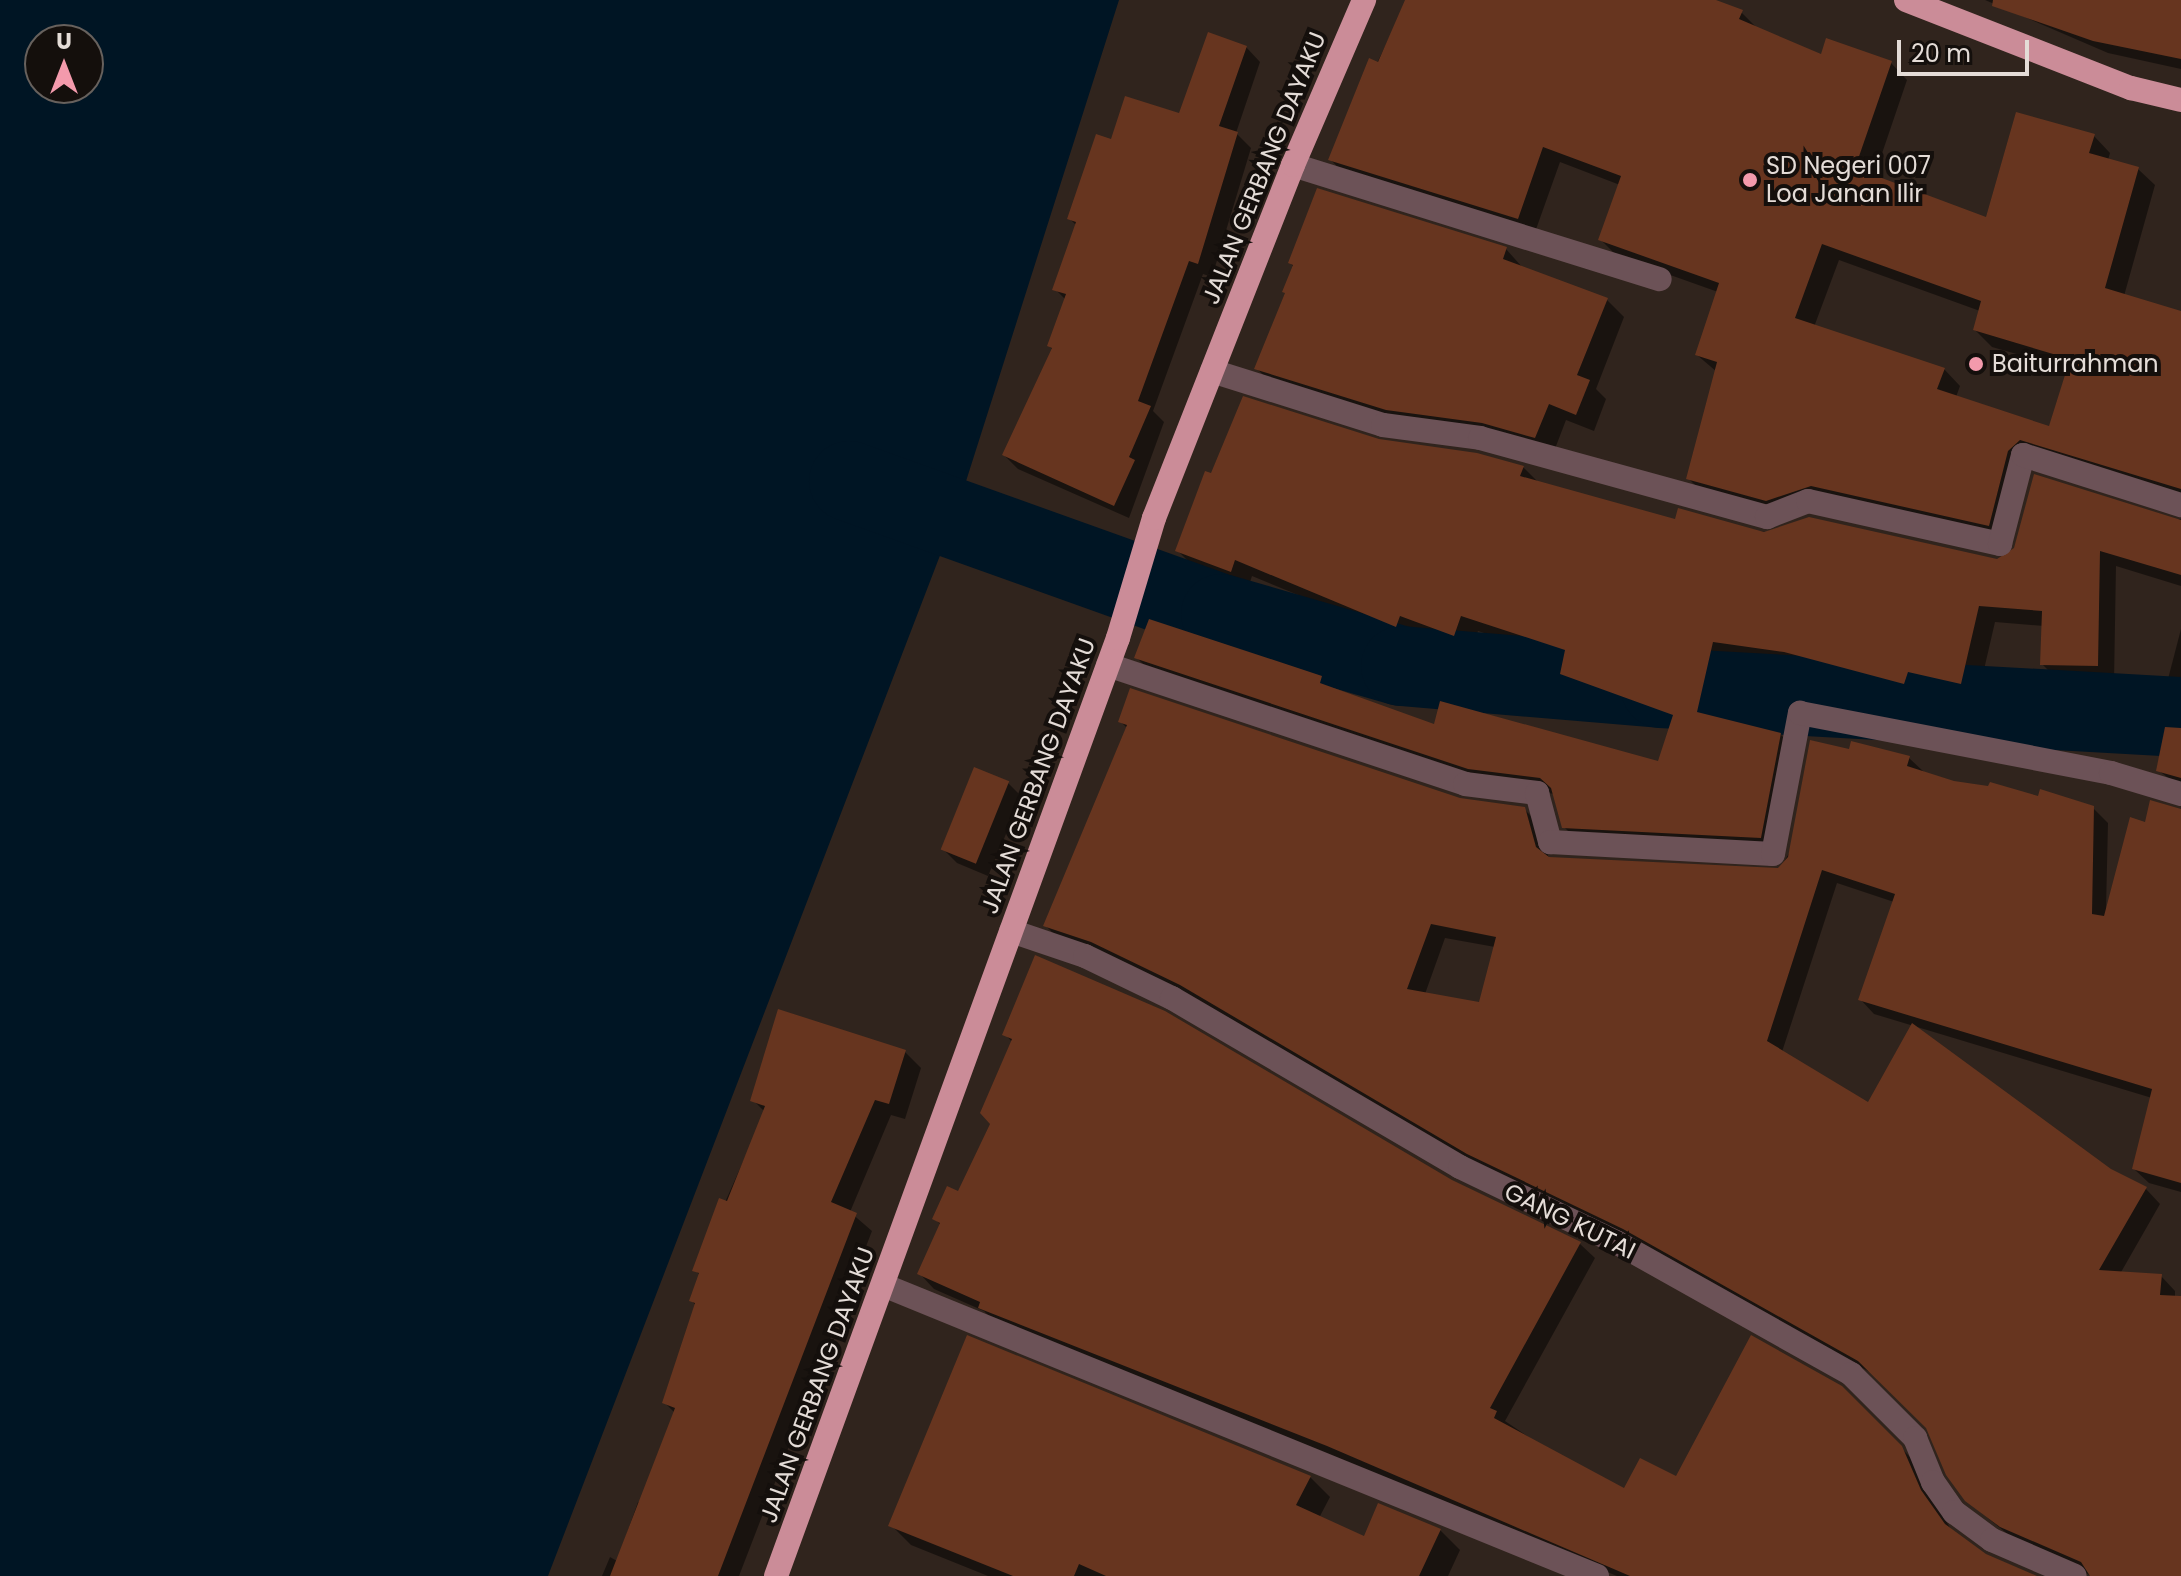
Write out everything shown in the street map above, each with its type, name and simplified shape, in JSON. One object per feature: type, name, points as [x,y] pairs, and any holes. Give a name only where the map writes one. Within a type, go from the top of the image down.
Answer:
[{"type":"highway","name":"JALAN GERBANG DAYAKU","points":[[776,1576],[1118,638],[1154,518],[1293,165],[1364,0]]},
{"type":"highway","points":[[1906,0],[2131,88],[2181,100]]},
{"type":"street","points":[[1293,165],[1660,279]]},
{"type":"street","points":[[1212,371],[1383,425],[1480,438],[1767,517],[1808,501],[2000,544],[2023,455],[2181,505]]},
{"type":"street","points":[[1108,665],[1465,784],[1537,793],[1550,842],[1773,854],[1800,713],[2111,773],[2181,794]]},
{"type":"street","name":"GANG KUTAI","points":[[1011,931],[1085,956],[1172,998],[1436,1153],[1616,1242],[1851,1374],[1915,1438],[1933,1482],[1954,1512],[1992,1540],[2075,1576]]},
{"type":"street","points":[[883,1285],[1597,1576]]},
{"type":"water","points":[[0,0],[1119,0],[954,519],[548,1576],[0,1576]]},
{"type":"building","points":[[1405,0],[1716,0],[1743,10],[1739,19],[1821,54],[1826,38],[1892,61],[1855,168],[1986,217],[2016,112],[2095,134],[2089,153],[2139,167],[2105,288],[2181,311],[2181,489],[2020,440],[2008,451],[1989,526],[1811,486],[1766,501],[1686,479],[1717,362],[1695,355],[1719,283],[1598,240],[1621,176],[1543,147],[1518,219],[1328,160],[1369,58],[1378,62]],"holes":[[[1822,244],[1981,301],[1973,330],[2070,359],[2049,426],[1937,389],[1945,368],[1795,318]]]},
{"type":"building","points":[[1993,0],[2181,0],[2181,59],[2093,41],[1992,6]]},
{"type":"building","points":[[1208,32],[1247,46],[1219,126],[1238,132],[1198,264],[1189,261],[1138,401],[1151,406],[1129,457],[1135,460],[1114,506],[1002,455],[1052,348],[1047,346],[1066,294],[1052,290],[1076,222],[1067,219],[1096,134],[1111,139],[1125,96],[1179,113]]},
{"type":"building","points":[[1317,188],[1507,247],[1503,259],[1608,298],[1577,375],[1590,380],[1576,415],[1549,404],[1535,438],[1482,423],[1386,410],[1254,369],[1285,293],[1282,292],[1293,265],[1288,263]]},
{"type":"building","points":[[1243,396],[1379,439],[1477,453],[1524,466],[1520,476],[1675,519],[1678,508],[1764,532],[1809,517],[1997,559],[2014,548],[2034,474],[2181,520],[2181,575],[2100,551],[2098,666],[2040,665],[2042,611],[1979,606],[1961,684],[1908,672],[1904,684],[1784,652],[1713,642],[1697,712],[1781,733],[1761,838],[1562,828],[1551,788],[1540,778],[1468,769],[1134,658],[1149,619],[1322,676],[1320,683],[1434,724],[1440,701],[1658,761],[1673,715],[1560,674],[1565,650],[1461,616],[1454,636],[1400,616],[1396,627],[1235,560],[1231,572],[1175,551],[1205,471],[1211,473]]},
{"type":"building","points":[[1130,688],[1460,798],[1525,807],[1536,847],[1549,857],[1778,868],[1788,857],[1810,740],[1849,749],[1851,741],[1910,756],[1907,766],[1954,781],[1988,786],[1990,782],[2038,796],[2040,789],[2094,806],[2092,914],[2104,916],[2130,817],[2145,822],[2150,800],[2181,809],[2181,1183],[2132,1169],[2152,1089],[1858,1000],[1895,894],[1822,870],[1767,1041],[1868,1102],[1912,1023],[2111,1169],[2147,1187],[2099,1270],[2162,1274],[2160,1295],[2181,1296],[2181,1576],[2090,1576],[2081,1562],[2000,1527],[1965,1501],[1946,1475],[1926,1428],[1858,1361],[1623,1229],[1467,1154],[1180,985],[1091,942],[1043,926],[1127,725],[1118,722]],"holes":[[[1431,924],[1496,937],[1479,1002],[1407,989]]]},
{"type":"building","points":[[2165,727],[2181,728],[2181,778],[2156,771]]},
{"type":"building","points":[[974,767],[1009,781],[976,864],[941,850]]},
{"type":"building","points":[[1035,955],[1165,1011],[1452,1180],[1581,1242],[1490,1408],[1497,1411],[1494,1418],[1624,1488],[1640,1458],[1676,1476],[1751,1335],[1842,1386],[1902,1446],[1921,1490],[1945,1524],[1986,1554],[2037,1576],[1630,1576],[1327,1446],[978,1308],[980,1302],[917,1274],[940,1223],[932,1219],[947,1186],[958,1191],[990,1124],[980,1113],[1012,1039],[1002,1035]]},
{"type":"building","points":[[778,1009],[906,1050],[889,1104],[875,1100],[831,1202],[857,1213],[718,1576],[610,1576],[675,1408],[662,1403],[695,1303],[689,1301],[699,1273],[692,1271],[719,1198],[727,1201],[765,1106],[750,1101]]},
{"type":"building","points":[[967,1335],[1311,1476],[1296,1505],[1364,1536],[1378,1503],[1441,1529],[1419,1576],[1106,1576],[1079,1564],[1074,1576],[1013,1576],[888,1526]]},
{"type":"waterway","points":[[849,481],[1221,614],[1401,666],[1661,688],[2181,717]]},
{"type":"place","name":"SD Negeri 007 Loa Janan Ilir","points":[[1750,180]]},
{"type":"place","name":"Baiturrahman","points":[[1976,364]]}]
